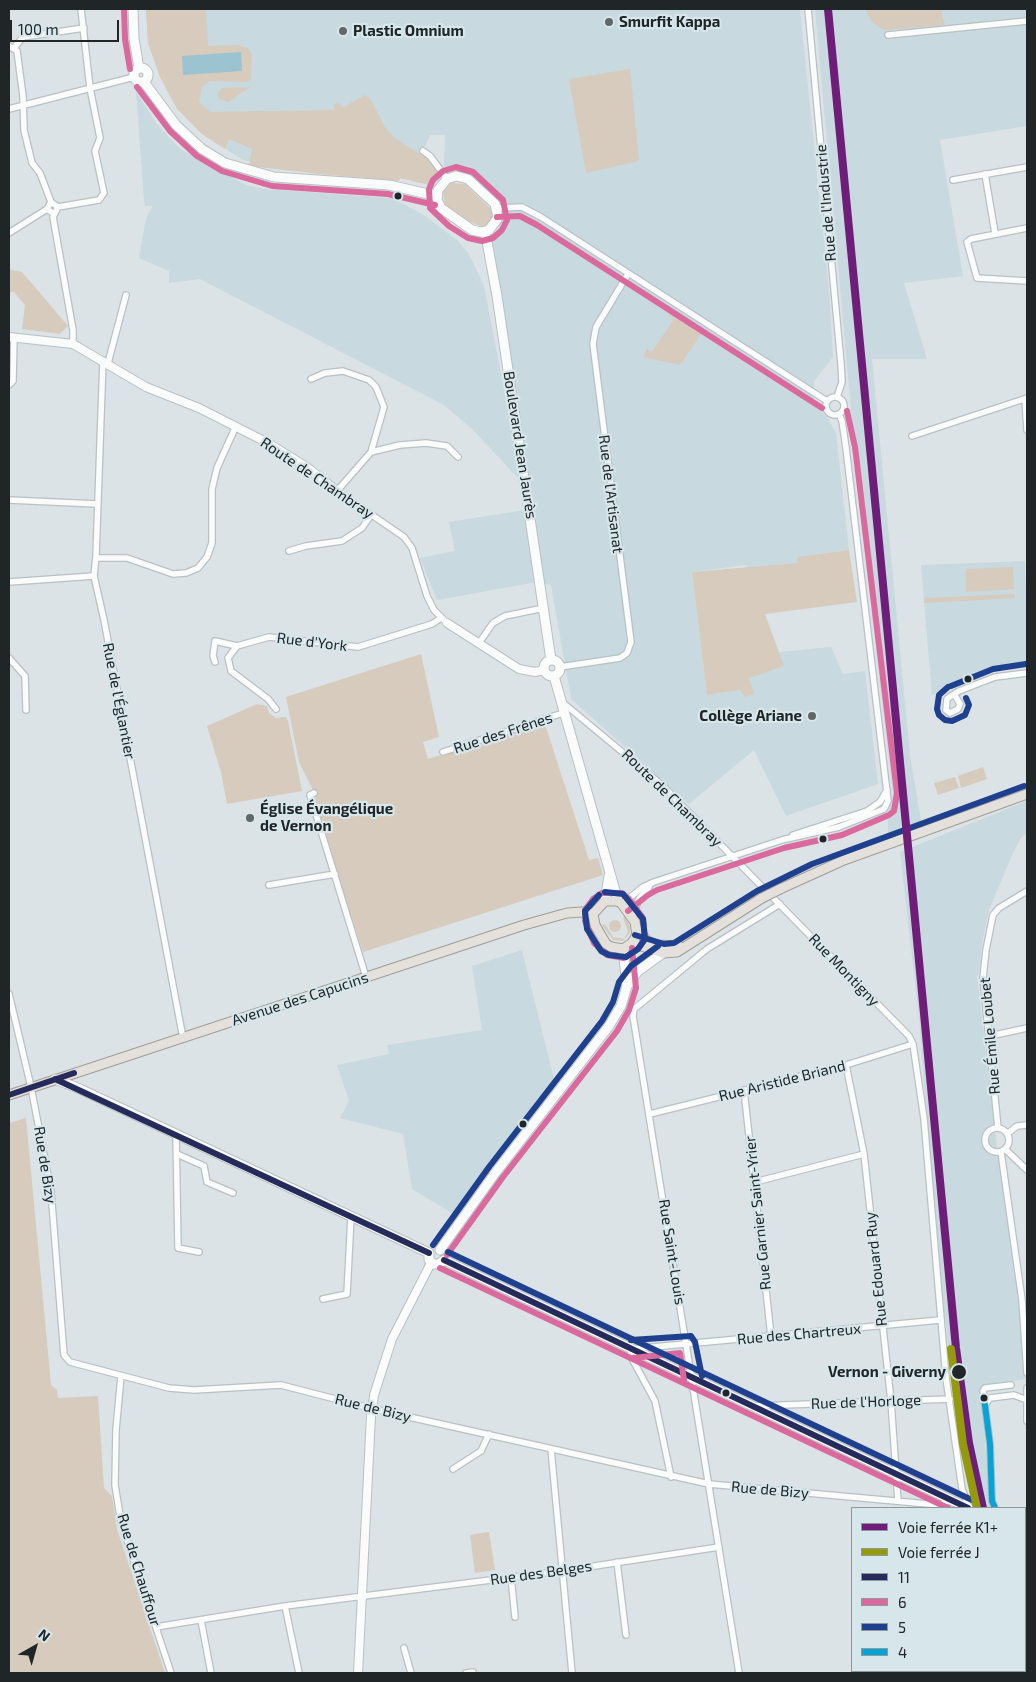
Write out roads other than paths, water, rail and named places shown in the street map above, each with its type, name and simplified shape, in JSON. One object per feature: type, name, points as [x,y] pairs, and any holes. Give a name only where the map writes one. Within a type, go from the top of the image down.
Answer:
[{"type":"main road","points":[[134,9],[134,39],[139,68]]},
{"type":"main road","points":[[139,68],[135,70],[134,77],[137,81],[144,82],[176,125],[202,149],[225,163],[274,178],[389,185],[437,196]]},
{"type":"main road","points":[[139,68],[146,70],[149,74],[144,82]]},
{"type":"main road","points":[[456,176],[468,179],[490,198],[497,208],[498,218],[495,225],[485,231],[472,230],[441,208],[437,196],[441,185],[447,179],[456,176]]},
{"type":"main road","name":"Boulevard Jean Jaurès","points":[[485,231],[552,660]]},
{"type":"main road","points":[[552,660],[556,661],[560,667],[558,674],[554,676],[547,675],[544,670],[545,663],[552,660]]},
{"type":"main road","points":[[554,676],[559,700],[609,876],[605,901],[593,914],[598,932],[606,944],[623,949],[632,943],[637,935],[636,928],[632,916],[620,903],[612,878],[609,876]]},
{"type":"main road","points":[[632,943],[663,952],[677,952],[762,898],[844,860],[1027,794]]},
{"type":"main road","points":[[605,901],[620,903]]},
{"type":"main road","name":"Avenue des Capucins","points":[[9,1095],[566,913],[582,912],[593,914]]},
{"type":"main road","points":[[636,928],[647,941],[657,945],[689,945]]},
{"type":"main road","points":[[623,949],[627,986]]},
{"type":"main road","points":[[440,1250],[496,1172],[609,1026],[621,1006],[627,986],[638,971],[663,952]]},
{"type":"main road","points":[[75,1072],[80,1089]]},
{"type":"main road","points":[[55,1079],[429,1253]]},
{"type":"main road","points":[[444,1260],[439,1264],[431,1263],[428,1260],[429,1253],[434,1248],[440,1250],[444,1260],[967,1507]]},
{"type":"street","points":[[82,9],[84,28],[90,88],[100,138],[95,151],[104,193],[99,200],[58,207],[51,202],[40,173],[32,163],[24,130],[17,51],[11,47],[24,37],[84,28]]},
{"type":"street","name":"Rue de l'Industrie","points":[[808,9],[841,364],[842,382],[838,397]]},
{"type":"street","points":[[888,35],[1027,21]]},
{"type":"street","points":[[9,108],[134,77]]},
{"type":"street","points":[[423,151],[430,156],[447,179]]},
{"type":"street","points":[[953,180],[1027,167]]},
{"type":"street","points":[[984,174],[995,233]]},
{"type":"street","points":[[9,224],[11,232],[47,209],[51,202]]},
{"type":"street","points":[[497,208],[522,206],[827,401]]},
{"type":"street","points":[[54,214],[58,207]]},
{"type":"street","points":[[47,209],[54,214],[73,330],[73,344]]},
{"type":"street","points":[[1027,228],[971,238],[967,242],[974,276],[977,278],[1027,280]]},
{"type":"street","name":"Rue de l'Artisanat","points":[[560,667],[620,658],[627,653],[631,642],[593,344],[596,327],[628,274]]},
{"type":"street","name":"Rue de l'Églantier","points":[[126,295],[106,362],[94,576],[183,1038]]},
{"type":"street","points":[[9,385],[13,382],[11,337]]},
{"type":"street","name":"Route de Chambray","points":[[11,337],[73,344],[146,387],[236,426],[308,468],[337,491],[404,537],[412,548],[427,596],[444,620],[519,669],[535,672],[544,670]]},
{"type":"street","points":[[311,379],[325,373],[343,371],[369,380],[376,387],[384,407],[371,452],[337,491]]},
{"type":"street","points":[[832,397],[838,397],[844,404],[843,410],[839,414],[833,415],[828,412],[825,406],[832,397]]},
{"type":"street","points":[[912,436],[1026,398],[1027,430]]},
{"type":"street","points":[[782,840],[838,827],[886,807],[887,790],[846,448],[842,421],[839,414]]},
{"type":"street","points":[[96,558],[127,558],[173,574],[186,573],[198,568],[207,557],[212,543],[212,489],[217,468],[236,426]]},
{"type":"street","points":[[371,452],[400,445],[426,443],[447,446],[458,457]]},
{"type":"street","points":[[9,500],[97,504]]},
{"type":"street","points":[[289,551],[306,546],[342,541],[362,528],[371,515]]},
{"type":"street","points":[[9,582],[94,576]]},
{"type":"street","points":[[479,644],[493,623],[505,616],[544,608]]},
{"type":"street","name":"Rue d'York","points":[[237,646],[270,637],[358,647],[444,620]]},
{"type":"street","points":[[215,662],[212,656],[215,640],[237,646],[228,658],[231,671],[268,699],[276,709]]},
{"type":"street","points":[[9,658],[25,676],[26,710]]},
{"type":"street","points":[[954,694],[995,677],[1027,672]]},
{"type":"street","name":"Route de Chambray","points":[[559,700],[662,785],[780,904]]},
{"type":"street","name":"Rue des Frênes","points":[[443,752],[563,713]]},
{"type":"street","points":[[620,903],[654,882],[867,811],[882,799],[887,790]]},
{"type":"street","points":[[314,793],[310,794],[366,977]]},
{"type":"street","points":[[269,884],[335,874]]},
{"type":"street","points":[[632,916],[639,899],[654,882]]},
{"type":"street","name":"Rue Émile Loubet","points":[[998,1128],[983,978],[993,915],[999,908],[1027,891]]},
{"type":"street","name":"Rue Montigny","points":[[780,904],[909,1036],[913,1044],[924,1119],[940,1320],[962,1489],[969,1507]]},
{"type":"street","name":"Rue Saint-Louis","points":[[739,1673],[693,1378],[633,1016],[634,1009],[707,949],[780,904]]},
{"type":"street","name":"Rue de Bizy","points":[[9,994],[31,1087],[51,1191],[64,1355],[70,1362],[168,1388],[194,1390],[281,1385],[372,1408],[709,1484],[939,1505],[951,1500]]},
{"type":"street","points":[[990,1036],[1027,1028]]},
{"type":"street","name":"Rue Aristide Briand","points":[[650,1114],[846,1065],[913,1044]]},
{"type":"street","name":"Rue Edouard Ruy","points":[[846,1065],[864,1154],[891,1401],[898,1501]]},
{"type":"street","name":"Rue Garnier Saint-Yrier","points":[[744,1090],[771,1336]]},
{"type":"street","points":[[1007,1134],[1017,1126],[1027,1125]]},
{"type":"street","points":[[1027,1170],[1003,1151],[994,1152],[986,1144],[988,1132],[998,1128],[1007,1134],[1009,1139],[1003,1151],[1022,1300],[1027,1373]]},
{"type":"street","points":[[176,1134],[178,1248],[199,1252]]},
{"type":"street","points":[[177,1154],[204,1166],[207,1182],[233,1194]]},
{"type":"street","points":[[755,1182],[864,1154]]},
{"type":"street","points":[[323,1299],[347,1294],[350,1216]]},
{"type":"street","points":[[358,1673],[372,1408],[381,1370],[392,1339],[431,1263]]},
{"type":"street","name":"Rue des Chartreux","points":[[632,1349],[940,1320]]},
{"type":"street","points":[[632,1349],[630,1355],[655,1401],[671,1476]]},
{"type":"street","name":"Rue de Chauffour","points":[[121,1376],[116,1430],[116,1484],[121,1522],[171,1673]]},
{"type":"street","points":[[995,1507],[992,1501],[990,1444],[983,1392],[985,1388],[1011,1385]]},
{"type":"street","points":[[1027,1388],[1027,1421]]},
{"type":"street","points":[[985,1405],[990,1398],[1014,1395],[1027,1400]]},
{"type":"street","name":"Rue de l'Horloge","points":[[753,1406],[950,1399]]},
{"type":"street","points":[[453,1469],[481,1451],[489,1434]]},
{"type":"street","points":[[551,1449],[572,1673]]},
{"type":"street","name":"Rue des Belges","points":[[156,1627],[285,1606],[562,1571],[719,1548]]},
{"type":"street","points":[[617,1562],[626,1635]]},
{"type":"street","points":[[510,1577],[515,1617]]},
{"type":"street","points":[[285,1606],[299,1673]]},
{"type":"street","points":[[201,1620],[211,1673]]},
{"type":"street","points":[[404,1648],[411,1673]]},
{"type":"street","points":[[466,1673],[473,1672]]},
{"type":"water","points":[[241,52],[242,71],[183,75],[182,56]]},
{"type":"rail line","name":"K1+","points":[[828,9],[956,1348],[969,1443],[983,1507]]},
{"type":"rail line","name":"J","points":[[951,1349],[963,1444],[977,1507]]},
{"type":"place","name":"Smurfit Kappa","points":[[609,22]]},
{"type":"place","name":"Plastic Omnium","points":[[343,31]]},
{"type":"place","name":"Collège Ariane","points":[[812,716]]},
{"type":"place","name":"Église Évangélique de Vernon","points":[[250,818]]},
{"type":"place","name":"Vernon - Giverny","points":[[959,1372]]}]
